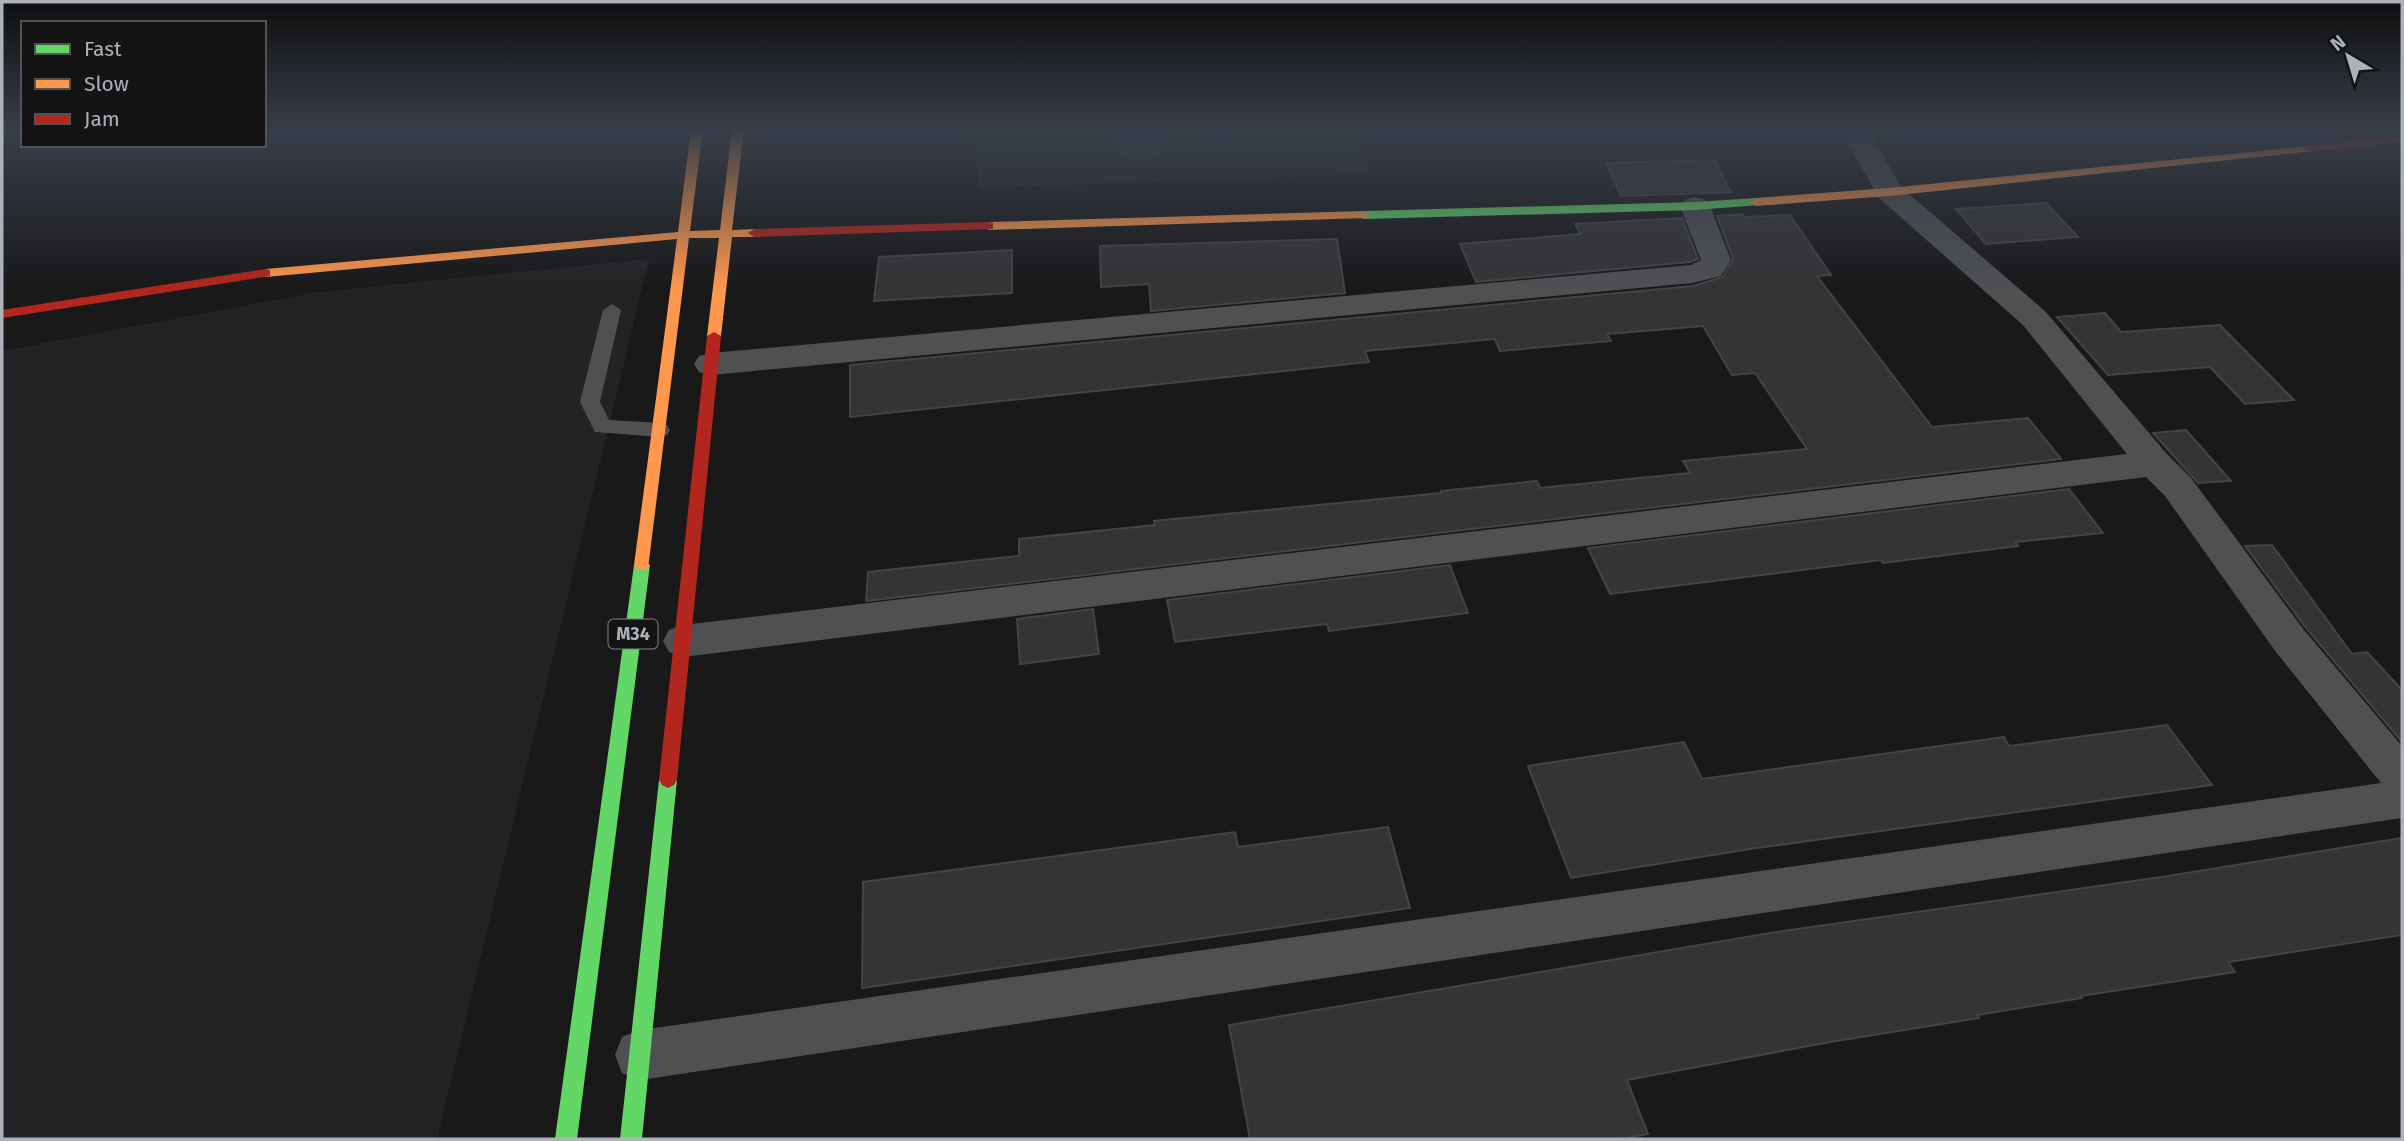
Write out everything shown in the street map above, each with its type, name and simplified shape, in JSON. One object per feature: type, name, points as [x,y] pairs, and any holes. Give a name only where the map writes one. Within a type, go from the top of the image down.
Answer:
[{"type":"street","name":"M34","points":[[566,1139],[678,294],[689,182]]},
{"type":"street","name":"M34","points":[[631,1139],[731,182]]},
{"type":"street","points":[[1884,182],[1889,192],[2034,318],[2154,464],[2178,486],[2290,641],[2402,777]]},
{"type":"street","points":[[2,314],[281,271],[725,232],[1695,206],[1983,182]]},
{"type":"street","points":[[711,364],[1692,274],[1710,269],[1716,260],[1695,206]]},
{"type":"street","points":[[683,641],[2154,464]]},
{"type":"street","points":[[640,1055],[2402,799]]},
{"type":"lane","points":[[612,310],[590,402],[602,427],[660,430]]},
{"type":"shaded area","points":[[978,182],[1140,182],[979,188]]},
{"type":"shaded area","points":[[649,259],[437,1139],[2,1139],[2,351],[318,292]]},
{"type":"building","points":[[1615,182],[1726,182],[1731,192],[1621,196]]},
{"type":"building","points":[[2046,203],[2078,237],[1986,244],[1956,209]]},
{"type":"building","points":[[1743,214],[1744,217],[1790,215],[1831,275],[1817,276],[1932,427],[2028,418],[2061,459],[866,601],[868,572],[1019,556],[1019,539],[1155,525],[1154,521],[1537,481],[1540,488],[1690,473],[1683,461],[1807,449],[1755,373],[1732,375],[1703,326],[1607,334],[1611,341],[1500,351],[1495,339],[1365,351],[1369,362],[850,417],[850,365],[1693,286],[1723,277],[1733,259],[1717,216]]},
{"type":"building","points":[[1682,218],[1698,259],[1690,262],[1476,282],[1460,244],[1580,234],[1575,224]]},
{"type":"building","points":[[1337,239],[1345,293],[1151,311],[1149,284],[1101,287],[1100,246]]},
{"type":"building","points":[[1012,250],[1012,293],[874,301],[879,257]]},
{"type":"building","points":[[2105,313],[2121,332],[2220,325],[2294,400],[2245,404],[2210,367],[2108,375],[2057,317]]},
{"type":"building","points":[[2186,430],[2231,481],[2198,483],[2153,433]]},
{"type":"building","points":[[2069,489],[2103,533],[2015,542],[2018,546],[1883,563],[1881,560],[1610,594],[1588,548]]},
{"type":"building","points":[[2272,545],[2352,654],[2367,652],[2402,690],[2402,742],[2306,628],[2245,546]]},
{"type":"building","points":[[1450,565],[1468,613],[1329,631],[1327,624],[1175,642],[1167,600]]},
{"type":"building","points":[[1093,609],[1099,654],[1020,664],[1017,619]]},
{"type":"building","points":[[2167,725],[2212,785],[1750,849],[1571,878],[1528,766],[1684,742],[1702,779],[2004,737],[2009,746]]},
{"type":"building","points":[[1388,827],[1410,908],[862,988],[863,882],[1235,832],[1238,847]]},
{"type":"building","points":[[2402,838],[2402,935],[2228,962],[2235,972],[2081,996],[2082,998],[1977,1015],[1979,1018],[1830,1042],[1627,1080],[1648,1134],[1622,1139],[1250,1139],[1229,1025],[1776,932],[2168,876]]},
{"type":"traffic: fast","points":[[1363,215],[1756,202]]},
{"type":"traffic: fast","points":[[566,1139],[642,565]]},
{"type":"traffic: fast","points":[[631,1139],[668,780]]},
{"type":"traffic: slow","points":[[642,565],[690,182]]},
{"type":"traffic: slow","points":[[714,336],[732,182]]},
{"type":"traffic: slow","points":[[1756,202],[1984,182]]},
{"type":"traffic: slow","points":[[989,226],[1363,215]]},
{"type":"traffic: slow","points":[[266,273],[682,235],[754,233]]},
{"type":"traffic: jam","points":[[754,233],[989,226]]},
{"type":"traffic: jam","points":[[2,314],[266,273]]},
{"type":"traffic: jam","points":[[668,780],[714,336]]}]
